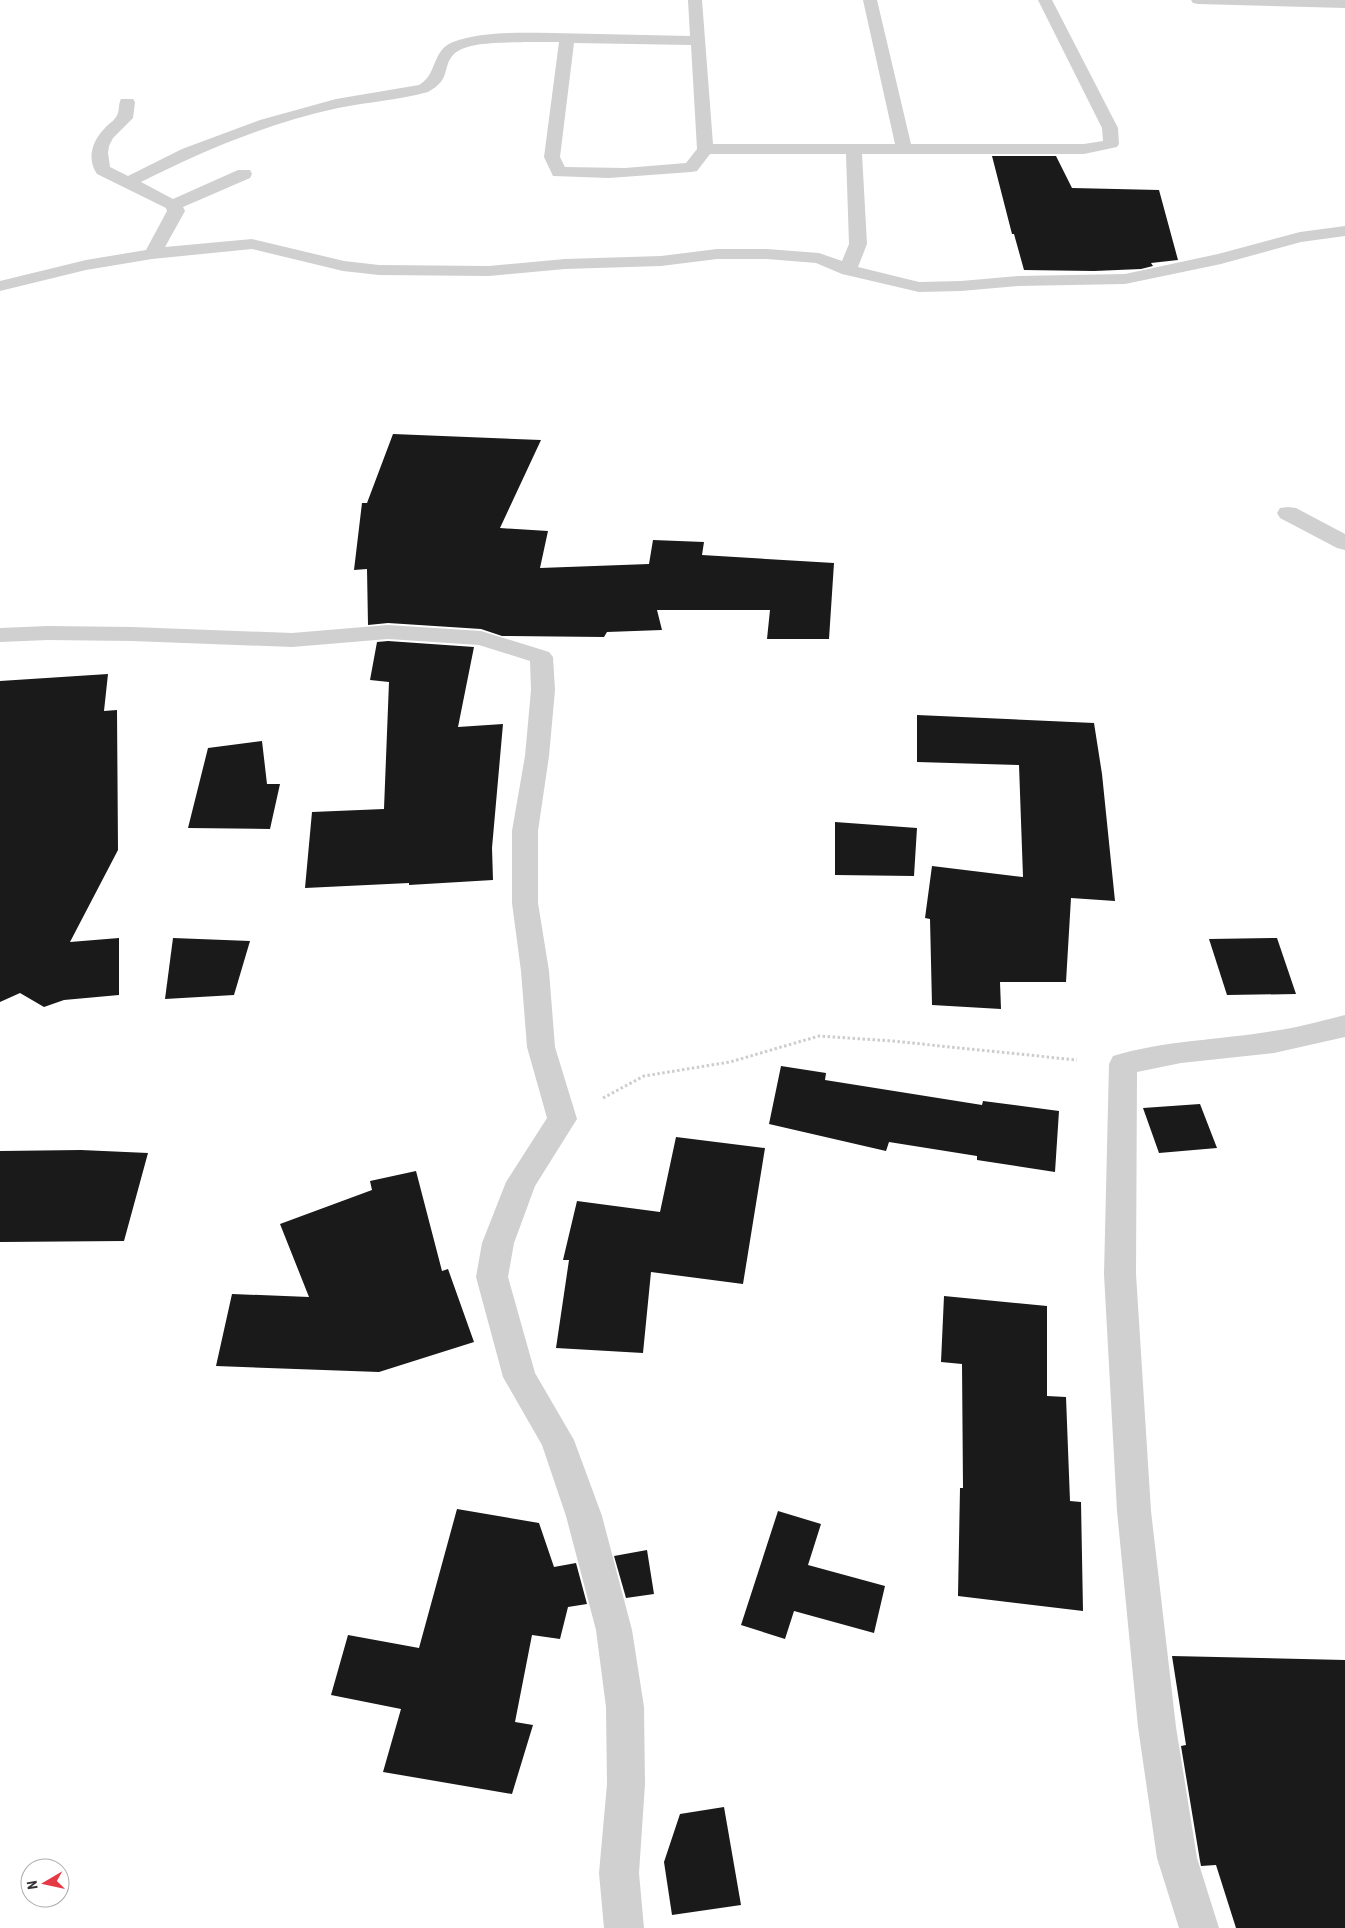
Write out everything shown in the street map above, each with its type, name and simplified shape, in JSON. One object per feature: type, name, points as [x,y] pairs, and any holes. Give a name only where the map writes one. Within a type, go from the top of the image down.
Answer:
[{"type":"street","points":[[567,38],[552,157],[559,172],[658,172],[691,167],[705,149],[695,0]]},
{"type":"street","points":[[870,0],[904,148]]},
{"type":"street","points":[[705,149],[1084,149],[1111,144],[1110,128],[1046,0]]},
{"type":"street","points":[[1198,0],[1345,4]]},
{"type":"street","points":[[127,183],[188,152],[266,123],[336,104],[423,89],[434,83],[448,51],[459,46],[506,38],[698,41]]},
{"type":"street","points":[[127,102],[125,118],[106,134],[99,149],[100,161],[103,170],[173,205],[176,211],[152,254]]},
{"type":"street","points":[[848,270],[858,244],[854,148]]},
{"type":"street","points":[[173,205],[244,174]]},
{"type":"street","points":[[0,286],[86,265],[152,254],[252,244],[279,248],[343,266],[379,270],[489,271],[565,264],[661,260],[717,254],[767,254],[819,258],[848,270],[919,287],[1051,280],[1125,279],[1221,260],[1300,236],[1345,231]]},
{"type":"street","points":[[1288,513],[1345,543]]},
{"type":"street","points":[[0,635],[48,633],[132,634],[292,640],[388,632],[480,638],[541,657],[543,690],[537,756],[525,831],[525,904],[535,972],[541,1047],[562,1120],[521,1182],[498,1243],[492,1277],[520,1378],[557,1440],[584,1516],[614,1630],[625,1707],[626,1784],[619,1874],[624,1928]]},
{"type":"street","points":[[1198,1928],[1176,1848],[1157,1727],[1134,1511],[1120,1274],[1123,1064],[1181,1052],[1274,1042],[1345,1026]]},
{"type":"path","points":[[562,1120],[644,1076],[730,1062],[819,1036],[892,1041],[1123,1064]]},
{"type":"building","points":[[992,156],[1056,156],[1072,188],[1159,190],[1178,260],[1151,263],[1153,266],[1141,269],[1094,271],[1024,270],[1014,234],[1012,234]]},
{"type":"building","points":[[393,434],[541,440],[500,528],[548,531],[540,568],[649,564],[653,540],[704,542],[702,555],[834,563],[829,639],[767,639],[770,610],[657,610],[662,630],[607,632],[604,637],[502,636],[481,629],[388,623],[368,625],[367,569],[354,570],[362,503],[367,503]]},
{"type":"building","points":[[388,641],[474,647],[458,727],[503,724],[492,848],[493,880],[305,888],[312,812],[384,809],[389,682],[370,680],[377,642]]},
{"type":"building","points":[[108,674],[104,711],[117,710],[118,850],[70,942],[119,938],[119,995],[64,1000],[44,1007],[20,993],[0,1002],[0,681]]},
{"type":"building","points":[[917,715],[1094,723],[1102,774],[1115,901],[1071,898],[1066,982],[1000,982],[1001,1009],[932,1005],[930,919],[925,918],[932,866],[1023,877],[1019,765],[917,762]]},
{"type":"building","points":[[262,741],[267,784],[280,784],[270,829],[188,828],[208,748]]},
{"type":"building","points":[[835,822],[917,828],[914,876],[835,875]]},
{"type":"building","points":[[173,938],[250,941],[234,995],[165,999]]},
{"type":"building","points":[[1277,938],[1296,994],[1227,995],[1209,939]]},
{"type":"building","points":[[781,1066],[826,1073],[825,1080],[982,1105],[983,1101],[1059,1111],[1055,1172],[977,1160],[977,1156],[889,1142],[886,1151],[769,1124]]},
{"type":"building","points":[[1200,1104],[1217,1148],[1159,1153],[1143,1108]]},
{"type":"building","points":[[676,1137],[765,1148],[743,1284],[651,1272],[643,1353],[556,1348],[569,1260],[563,1260],[577,1201],[660,1212]]},
{"type":"building","points":[[81,1150],[148,1153],[124,1241],[0,1242],[0,1151]]},
{"type":"building","points":[[416,1171],[442,1271],[448,1269],[474,1342],[379,1372],[216,1366],[232,1294],[309,1297],[280,1224],[372,1190],[370,1181]]},
{"type":"building","points":[[944,1296],[1047,1306],[1047,1396],[1066,1397],[1070,1501],[1081,1502],[1083,1611],[958,1596],[960,1488],[963,1488],[962,1364],[941,1362]]},
{"type":"building","points":[[457,1509],[539,1523],[554,1567],[576,1563],[587,1604],[568,1607],[560,1639],[532,1635],[515,1722],[533,1725],[512,1794],[383,1772],[401,1709],[331,1695],[348,1635],[419,1648]]},
{"type":"building","points":[[778,1511],[821,1524],[808,1565],[885,1586],[874,1633],[794,1611],[785,1639],[741,1625]]},
{"type":"building","points":[[647,1550],[654,1594],[626,1598],[614,1556]]},
{"type":"building","points":[[1172,1656],[1345,1660],[1345,1928],[1236,1928],[1216,1865],[1201,1866],[1181,1746],[1186,1745]]},
{"type":"building","points":[[724,1807],[741,1905],[672,1915],[664,1862],[680,1814]]}]
